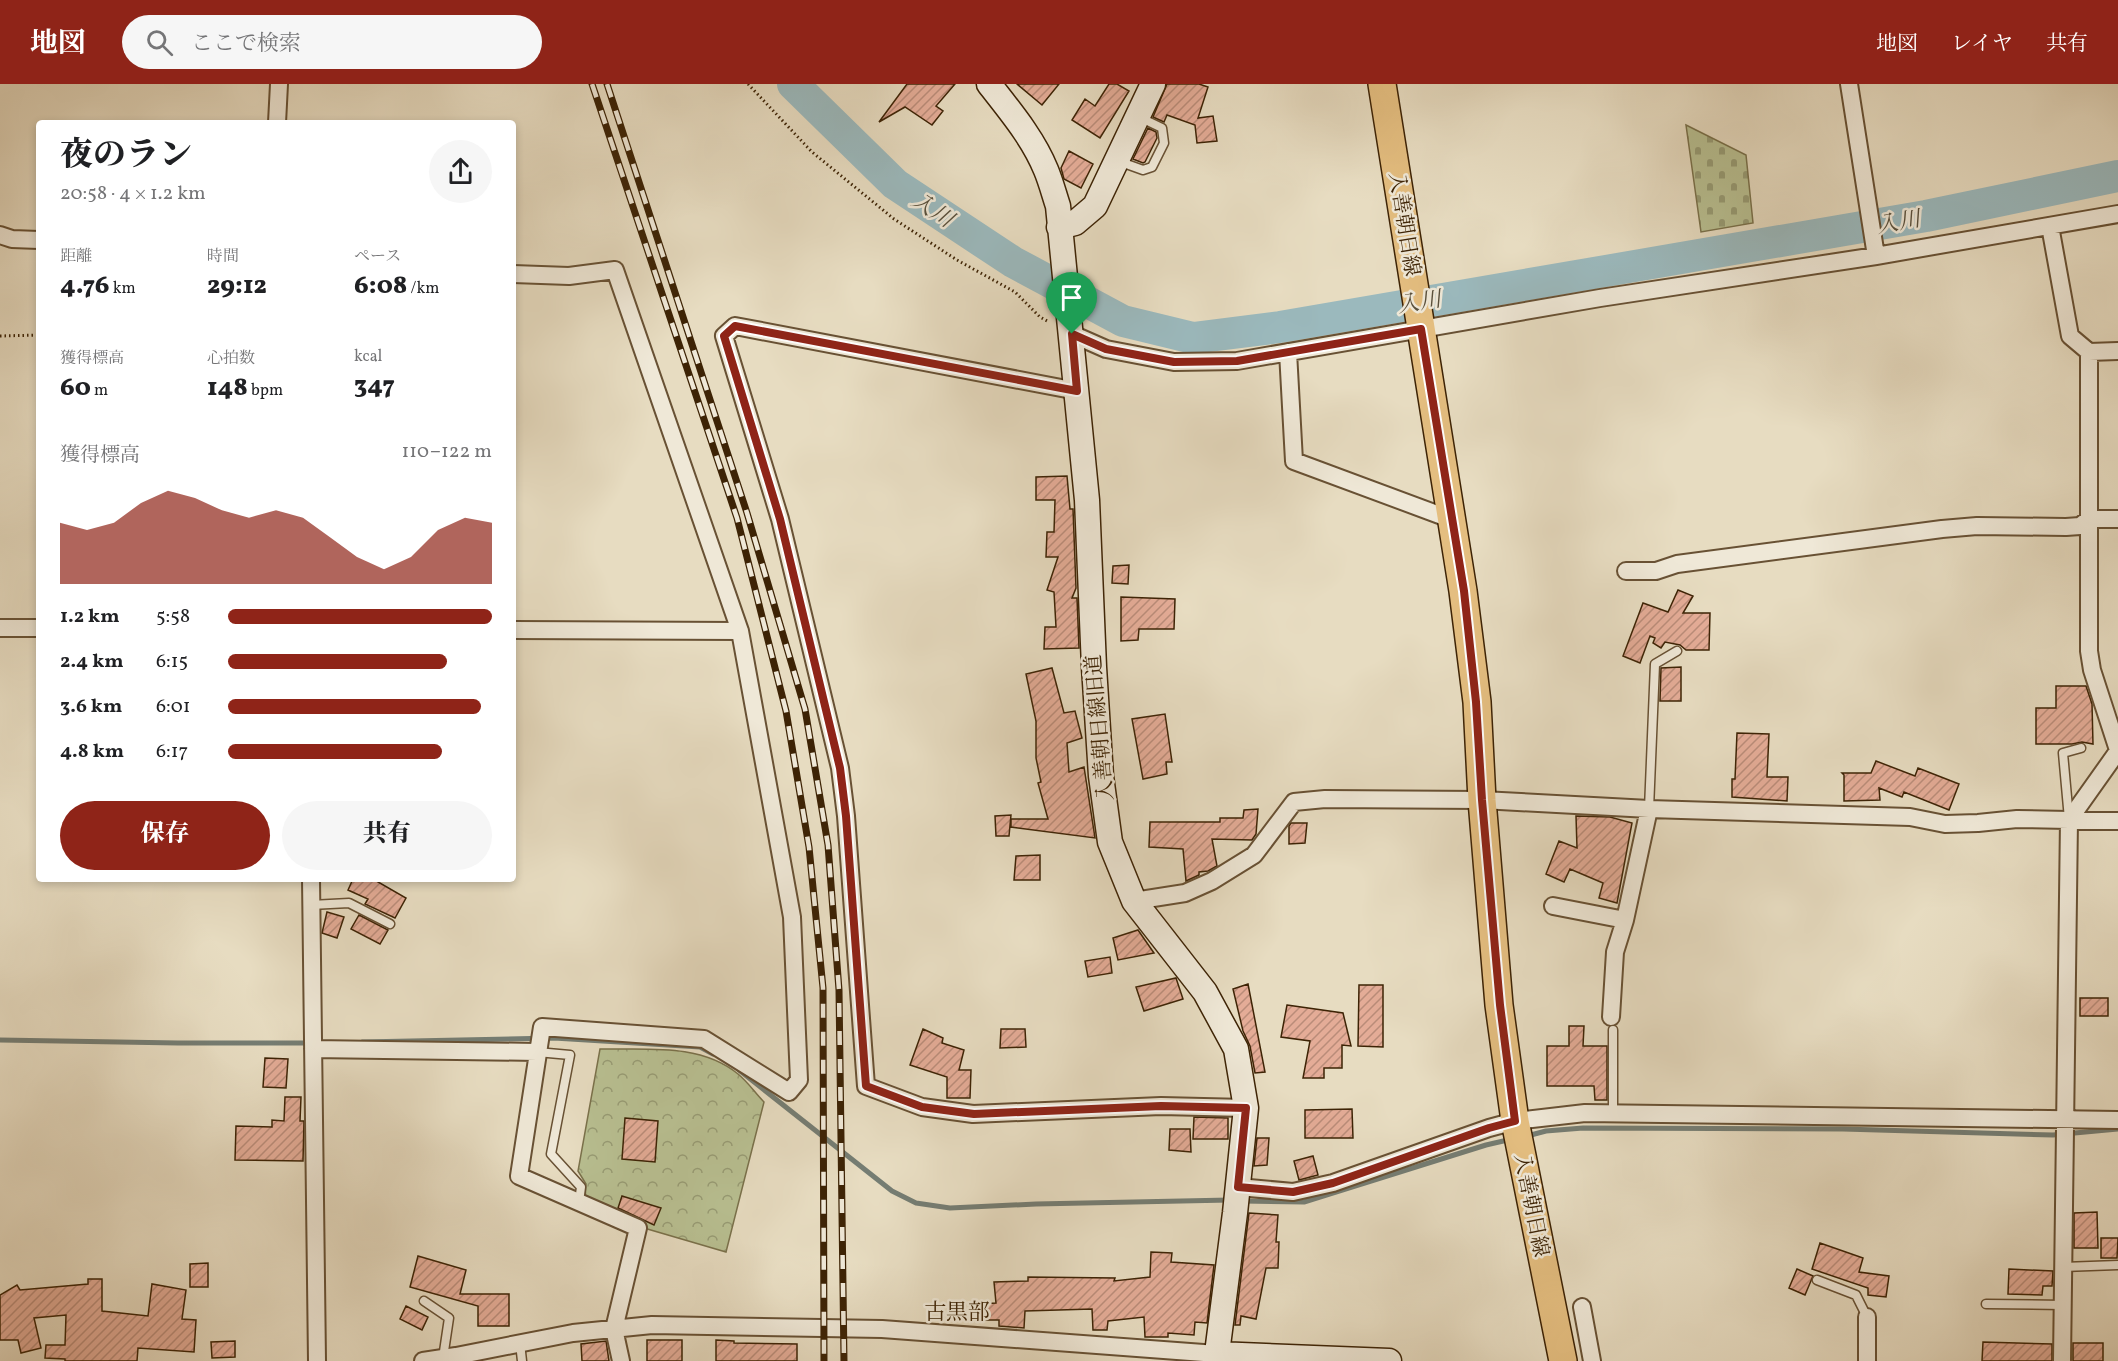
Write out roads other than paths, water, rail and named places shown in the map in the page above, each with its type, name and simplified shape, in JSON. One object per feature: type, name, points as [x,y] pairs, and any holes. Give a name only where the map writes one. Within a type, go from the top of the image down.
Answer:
[{"type":"main road","name":"入善朝日線","points":[[1382,84],[1454,520],[1476,702],[1500,1005],[1515,1121],[1563,1361]]},
{"type":"street","points":[[277,120],[279,84]]},
{"type":"street","name":"入善朝日線旧道","points":[[989,84],[1009,109],[1041,160],[1058,206],[1087,500],[1101,776],[1110,842],[1134,901],[1205,992],[1236,1049],[1246,1108],[1217,1357]]},
{"type":"street","points":[[1059,227],[1075,223],[1095,206],[1153,84]]},
{"type":"street","points":[[1849,84],[1876,256]]},
{"type":"street","points":[[1071,327],[1106,349],[1174,362],[1237,361],[1600,298],[1876,256],[2118,214]]},
{"type":"street","points":[[2050,226],[2070,336],[2090,352],[2118,351]]},
{"type":"street","points":[[0,235],[36,240]]},
{"type":"street","points":[[516,274],[569,276],[615,270],[740,630],[792,917],[799,1080],[789,1092],[704,1039],[542,1027],[519,1176],[638,1228],[614,1329],[621,1361]]},
{"type":"street","points":[[1077,391],[735,326],[724,336],[780,519],[840,768],[846,816],[866,1086],[922,1107],[974,1114],[1161,1106],[1246,1108]]},
{"type":"street","points":[[1288,352],[1294,461],[1454,520]]},
{"type":"street","points":[[2062,1361],[2069,819],[2118,751],[2092,670],[2089,651],[2090,352]]},
{"type":"street","points":[[1626,571],[1656,571],[1677,564],[1942,529],[1977,526],[2066,527],[2080,526],[2089,519],[2118,519]]},
{"type":"street","points":[[0,628],[36,628]]},
{"type":"street","points":[[516,630],[740,630]]},
{"type":"street","points":[[1134,901],[1185,893],[1212,881],[1254,855],[1294,802],[1325,799],[1482,800],[1649,809],[1910,818],[1945,824],[1978,824],[2017,819],[2118,821]]},
{"type":"street","points":[[1612,1024],[1615,952],[1625,920],[1649,809]]},
{"type":"street","points":[[311,882],[317,1361]]},
{"type":"street","points":[[1553,906],[1625,920]]},
{"type":"street","points":[[313,1049],[537,1052]]},
{"type":"street","points":[[1238,1187],[1293,1192],[1333,1183],[1489,1128],[1515,1121],[1585,1113],[2118,1120]]},
{"type":"street","points":[[1581,1307],[1592,1361]]},
{"type":"street","points":[[1867,1317],[1867,1361]]},
{"type":"street","points":[[423,1361],[573,1333],[652,1325],[882,1329],[1217,1357],[1389,1361]]},
{"type":"lane","points":[[1117,161],[1143,170],[1152,167],[1164,143],[1162,128],[1138,117]]},
{"type":"lane","points":[[1649,809],[1655,664],[1677,651]]},
{"type":"lane","points":[[2069,819],[2063,753],[2080,748]]},
{"type":"lane","points":[[311,905],[349,903],[390,924]]},
{"type":"lane","points":[[1612,1024],[1613,1114]]},
{"type":"lane","points":[[537,1052],[570,1055],[551,1154],[581,1187],[579,1202]]},
{"type":"lane","points":[[2063,1267],[2118,1265]]},
{"type":"lane","points":[[1816,1280],[1856,1295],[1867,1317]]},
{"type":"lane","points":[[424,1301],[449,1318],[443,1358]]},
{"type":"lane","points":[[1986,1304],[2063,1305]]},
{"type":"lane","points":[[520,1343],[522,1361]]},
{"type":"waterway","name":"入川","points":[[793,84],[895,184],[1013,262],[1123,321],[1193,338],[1280,327],[1926,216],[2118,176]]},
{"type":"waterway","points":[[362,1042],[554,1038],[700,1047],[713,1054]]},
{"type":"waterway","points":[[0,1040],[310,1043]]},
{"type":"waterway","points":[[739,1070],[892,1191],[916,1203],[950,1208],[1230,1200]]},
{"type":"waterway","points":[[1527,1136],[1546,1131],[1583,1128],[1843,1129],[2053,1135],[2118,1129]]},
{"type":"waterway","points":[[1242,1201],[1304,1202],[1512,1139]]},
{"type":"railway","points":[[592,84],[737,518],[786,711],[809,847],[823,988],[824,1361]]},
{"type":"railway","points":[[607,84],[747,513],[805,709],[828,845],[839,990],[844,1361]]},
{"type":"district","name":"古黒部","points":[[957,1311]]}]
